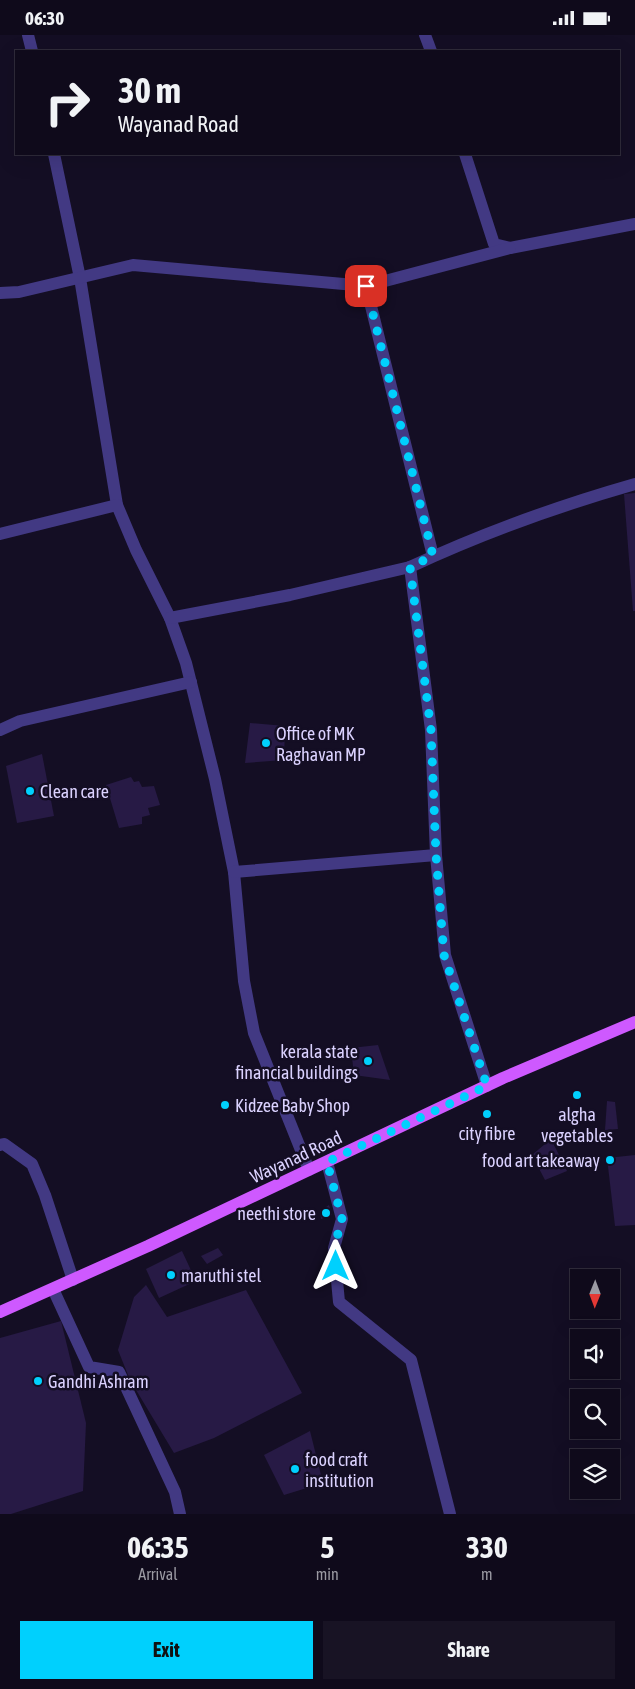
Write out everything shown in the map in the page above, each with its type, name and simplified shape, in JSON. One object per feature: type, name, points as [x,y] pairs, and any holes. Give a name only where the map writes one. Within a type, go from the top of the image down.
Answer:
[{"type":"main road","name":"Wayanad Road","points":[[0,1312],[73,1280],[487,1086],[635,1022]]},
{"type":"street","points":[[28,35],[32,50]]},
{"type":"street","points":[[426,35],[431,50]]},
{"type":"street","points":[[54,155],[80,277],[117,505],[136,550],[170,618],[191,682],[215,779],[234,872],[244,981],[254,1033],[309,1170]]},
{"type":"street","points":[[465,155],[494,244],[510,248]]},
{"type":"street","points":[[0,293],[19,292],[133,265],[366,286],[510,248],[635,224]]},
{"type":"street","points":[[366,286],[433,556]]},
{"type":"street","points":[[170,618],[290,595],[410,567],[475,537],[555,508],[635,484]]},
{"type":"street","points":[[0,534],[117,505]]},
{"type":"street","points":[[410,567],[431,730],[436,855],[444,955],[487,1086]]},
{"type":"street","points":[[0,730],[20,721],[191,682]]},
{"type":"street","points":[[234,872],[436,855]]},
{"type":"street","points":[[0,1145],[4,1144],[32,1164],[46,1195],[73,1280]]},
{"type":"street","points":[[327,1162],[342,1219],[334,1248],[339,1303],[411,1360],[450,1514]]},
{"type":"street","points":[[53,1289],[89,1367],[119,1372],[175,1491],[180,1514]]},
{"type":"building","points":[[635,493],[635,611],[633,611],[624,494]]},
{"type":"building","name":"Office of MK Raghavan MP","points":[[250,723],[285,726],[284,760],[245,763]]},
{"type":"building","name":"Clean care","points":[[42,754],[54,816],[17,823],[6,766]]},
{"type":"building","points":[[131,777],[134,782],[139,781],[142,787],[154,786],[160,805],[148,808],[150,815],[142,817],[142,824],[119,828],[106,785]]},
{"type":"building","name":"kerala state financial buildings","points":[[378,1045],[390,1080],[354,1075],[351,1048]]},
{"type":"building","points":[[607,1101],[615,1102],[618,1129],[605,1130]]},
{"type":"building","points":[[551,1139],[567,1171],[545,1180],[532,1155]]},
{"type":"building","points":[[635,1155],[635,1225],[615,1226],[607,1158]]},
{"type":"building","name":"neethi store","points":[[329,1205],[332,1215],[321,1219],[320,1211]]},
{"type":"building","points":[[218,1248],[223,1255],[207,1264],[201,1256]]},
{"type":"building","name":"maruthi stel","points":[[182,1251],[196,1281],[159,1298],[146,1269]]},
{"type":"building","points":[[146,1285],[167,1317],[246,1290],[302,1393],[214,1438],[174,1453],[130,1380],[118,1350],[134,1297]]},
{"type":"building","name":"Gandhi Ashram","points":[[61,1321],[86,1423],[83,1491],[11,1514],[0,1514],[0,1338]]},
{"type":"building","name":"food craft institution","points":[[310,1431],[323,1483],[284,1495],[264,1455]]},
{"type":"place","name":"Office of MK Raghavan MP","points":[[266,743]]},
{"type":"place","name":"Clean care","points":[[30,791]]},
{"type":"place","name":"kerala state financial buildings","points":[[368,1061]]},
{"type":"place","name":"algha vegetables","points":[[577,1095]]},
{"type":"place","name":"Kidzee Baby Shop","points":[[225,1105]]},
{"type":"place","name":"city fibre","points":[[487,1114]]},
{"type":"place","name":"food art takeaway","points":[[610,1160]]},
{"type":"place","name":"neethi store","points":[[326,1213]]},
{"type":"place","name":"maruthi stel","points":[[171,1275]]},
{"type":"place","name":"Gandhi Ashram","points":[[38,1381]]},
{"type":"place","name":"food craft institution","points":[[295,1469]]},
{"type":"route","points":[[336,1266],[334,1248],[342,1219],[327,1162],[487,1086],[444,955],[436,855],[431,730],[410,567],[433,556],[366,286]]}]
